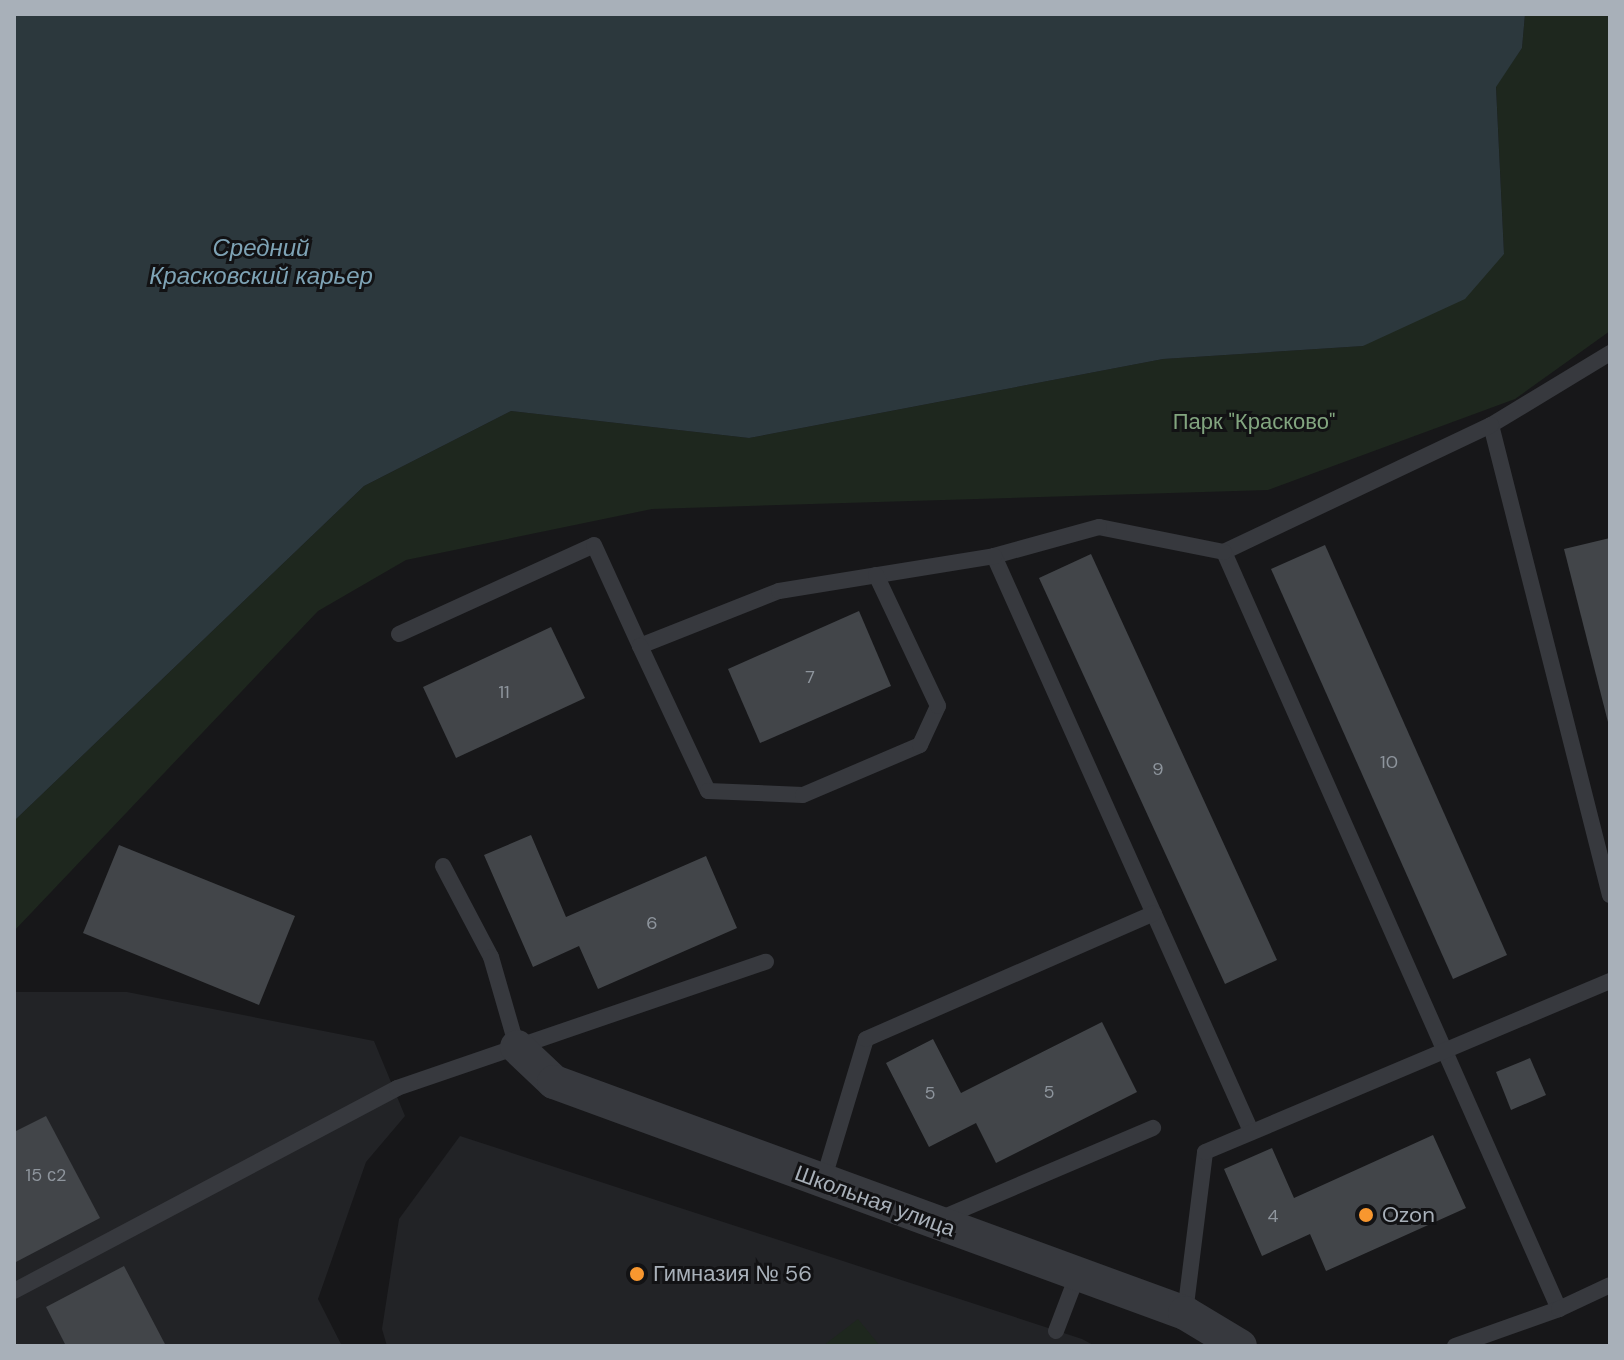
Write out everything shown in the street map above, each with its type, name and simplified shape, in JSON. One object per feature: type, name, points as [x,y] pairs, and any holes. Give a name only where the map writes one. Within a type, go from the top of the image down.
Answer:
[{"type":"street","name":"Школьная улица","points":[[517,1047],[554,1082],[1185,1313],[1240,1346]]},
{"type":"lane","points":[[640,646],[779,591],[994,556],[1099,527],[1224,552],[1491,425],[1610,353]]},
{"type":"lane","points":[[1491,425],[1610,895]]},
{"type":"lane","points":[[399,634],[594,545],[708,791],[803,795],[920,745],[938,706],[876,575]]},
{"type":"lane","points":[[1224,552],[1559,1309]]},
{"type":"lane","points":[[994,556],[1251,1131]]},
{"type":"lane","points":[[443,866],[491,957],[517,1047]]},
{"type":"lane","points":[[823,1181],[866,1039],[1154,913]]},
{"type":"lane","points":[[14,1291],[397,1088],[766,962]]},
{"type":"lane","points":[[1185,1313],[1205,1152],[1610,981]]},
{"type":"lane","points":[[931,1222],[1153,1128]]},
{"type":"lane","points":[[1056,1331],[1077,1276]]},
{"type":"lane","points":[[1455,1346],[1559,1309],[1610,1285]]},
{"type":"shaded area","points":[[14,992],[127,992],[374,1041],[405,1116],[366,1162],[318,1299],[342,1346],[14,1346]]},
{"type":"shaded area","name":"Гимназия № 56","points":[[460,1136],[1082,1339],[1095,1346],[387,1346],[382,1329],[399,1219]]},
{"type":"green space","name":"Парк \"Красково\"","points":[[1525,14],[1610,14],[1610,331],[1515,399],[1268,490],[652,509],[406,560],[318,611],[14,931],[14,821],[364,486],[511,411],[749,438],[1163,359],[1363,346],[1504,254],[1496,86],[1522,48]]},
{"type":"green space","points":[[858,1319],[880,1346],[823,1346]]},
{"type":"water","name":"Средний Красковский карьер","points":[[14,14],[1525,14],[1522,48],[1496,87],[1504,254],[1465,299],[1363,346],[1163,359],[749,438],[511,411],[364,486],[14,821]]},
{"type":"building","points":[[1610,538],[1610,726],[1609,726],[1564,549]]},
{"type":"building","points":[[1325,545],[1507,955],[1453,979],[1271,569]]},
{"type":"building","points":[[1091,554],[1277,960],[1225,984],[1039,578]]},
{"type":"building","points":[[859,611],[891,686],[760,743],[728,669]]},
{"type":"building","points":[[551,627],[585,698],[456,758],[423,687]]},
{"type":"building","points":[[531,835],[566,917],[706,856],[737,928],[598,989],[579,946],[533,967],[484,855]]},
{"type":"building","points":[[119,845],[295,916],[259,1005],[83,933]]},
{"type":"building","points":[[1102,1022],[1137,1092],[996,1163],[976,1123],[929,1147],[886,1063],[933,1039],[961,1093]]},
{"type":"building","points":[[1530,1058],[1546,1095],[1511,1110],[1496,1072]]},
{"type":"building","points":[[46,1116],[100,1218],[14,1263],[14,1132]]},
{"type":"building","points":[[1433,1135],[1466,1208],[1326,1271],[1310,1234],[1262,1256],[1224,1169],[1272,1148],[1294,1198]]},
{"type":"building","points":[[124,1266],[166,1346],[66,1346],[46,1307]]},
{"type":"place","name":"Ozon","points":[[1366,1215]]},
{"type":"place","name":"Гимназия № 56","points":[[637,1274]]}]
